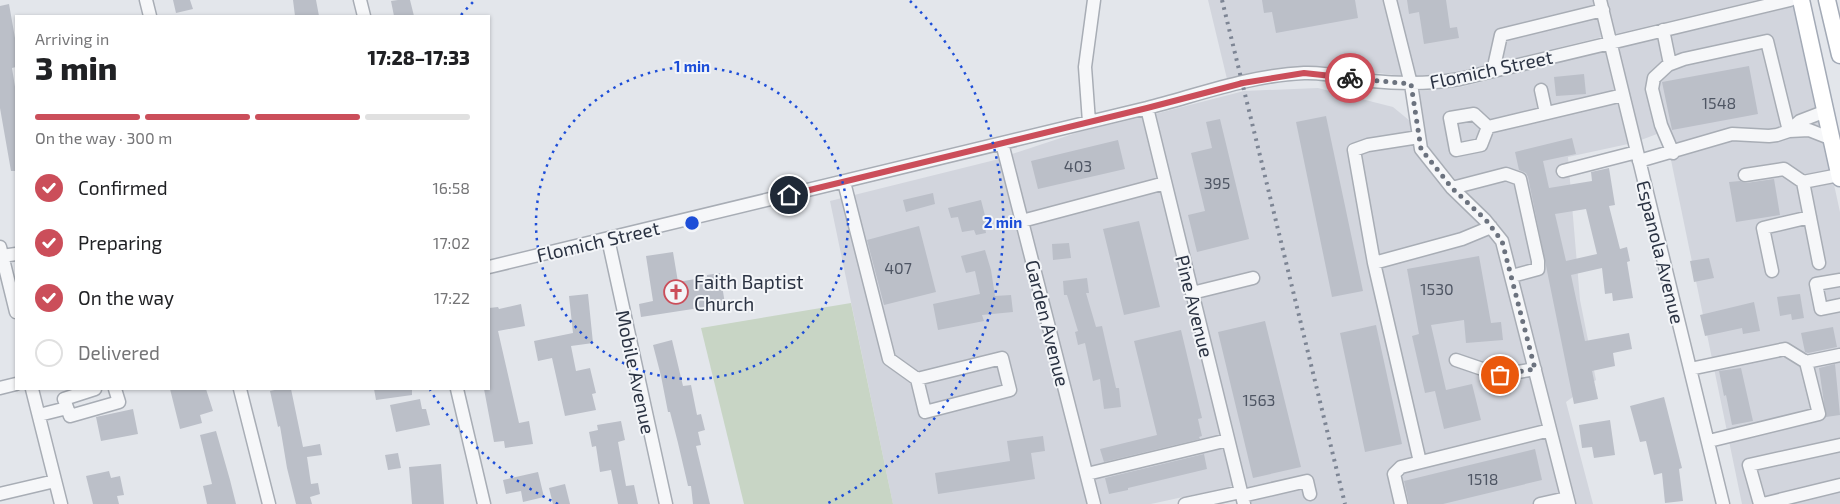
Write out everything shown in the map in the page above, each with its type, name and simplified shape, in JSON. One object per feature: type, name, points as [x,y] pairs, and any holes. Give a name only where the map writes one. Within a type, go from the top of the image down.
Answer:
[{"type":"main road","points":[[1801,0],[1840,176]]},
{"type":"main road","points":[[1827,0],[1837,32],[1840,54]]},
{"type":"street","points":[[146,0],[150,15]]},
{"type":"street","points":[[360,0],[364,15]]},
{"type":"street","points":[[1088,122],[1085,67],[1094,0]]},
{"type":"street","points":[[1390,0],[1411,84],[1421,149],[1452,188],[1491,227],[1502,241],[1568,501],[1540,504]]},
{"type":"street","name":"Flomich Street","points":[[490,267],[844,182],[1243,83],[1304,73],[1411,84],[1436,83],[1460,79],[1663,30],[1763,3],[1790,0]]},
{"type":"street","points":[[1493,71],[1501,35],[1601,5]]},
{"type":"street","name":"Espanola Avenue","points":[[1601,5],[1723,504]]},
{"type":"street","points":[[1663,30],[1670,64]]},
{"type":"street","points":[[1673,153],[1661,125],[1652,89],[1654,78],[1670,64],[1684,59],[1768,41],[1789,131]]},
{"type":"street","points":[[1541,90],[1546,113]]},
{"type":"street","points":[[1488,127],[1623,95]]},
{"type":"street","name":"Pine Avenue","points":[[1147,108],[1242,497]]},
{"type":"street","points":[[1789,131],[1800,121],[1826,111]]},
{"type":"street","points":[[1563,172],[1638,157],[1673,153],[1732,134],[1769,136],[1789,131],[1809,130],[1832,139]]},
{"type":"street","points":[[1419,137],[1368,145],[1354,150],[1374,262],[1420,462]]},
{"type":"street","name":"Garden Avenue","points":[[1002,143],[1094,504]]},
{"type":"street","points":[[1745,175],[1784,169],[1803,182],[1840,176]]},
{"type":"street","points":[[1452,188],[1506,174],[1520,179],[1538,261],[1538,269],[1512,276]]},
{"type":"street","points":[[844,182],[889,359],[917,379],[925,412],[1010,390],[1002,358],[917,379]]},
{"type":"street","points":[[1803,182],[1819,263]]},
{"type":"street","points":[[1022,220],[1165,183]]},
{"type":"street","points":[[1772,271],[1763,228],[1810,217]]},
{"type":"street","points":[[1374,262],[1462,239],[1491,227]]},
{"type":"street","name":"Mobile Avenue","points":[[608,239],[666,504]]},
{"type":"street","points":[[15,254],[1,252],[15,308]]},
{"type":"street","points":[[1192,292],[1253,278]]},
{"type":"street","points":[[1840,280],[1816,284],[1821,309],[1840,305]]},
{"type":"street","points":[[1690,369],[1785,349],[1806,362],[1840,356]]},
{"type":"street","points":[[1456,360],[1500,375],[1535,369]]},
{"type":"street","points":[[1709,441],[1819,414],[1806,362]]},
{"type":"street","points":[[0,388],[15,384]]},
{"type":"street","points":[[32,390],[61,504]]},
{"type":"street","points":[[92,390],[64,399],[70,416],[119,402],[115,390]]},
{"type":"street","points":[[240,390],[269,504]]},
{"type":"street","points":[[457,390],[484,504]]},
{"type":"street","points":[[39,415],[67,408]]},
{"type":"street","points":[[1401,504],[1394,474],[1401,466],[1550,430]]},
{"type":"street","points":[[1087,474],[1228,440]]},
{"type":"street","points":[[1840,444],[1749,465],[1761,504],[1805,499],[1840,485]]},
{"type":"street","points":[[0,494],[55,481]]},
{"type":"street","points":[[1185,504],[1242,497],[1307,481],[1310,494]]},
{"type":"shaded area","points":[[1208,0],[1383,0],[1402,76],[1331,67],[1305,66],[1227,79]]},
{"type":"shaded area","points":[[1397,0],[1593,0],[1602,37],[1459,72],[1416,76]]},
{"type":"shaded area","points":[[1607,0],[1758,0],[1615,34]]},
{"type":"shaded area","points":[[1795,6],[1840,212],[1840,504],[1742,504],[1665,131],[1641,140],[1618,48]]},
{"type":"shaded area","points":[[1605,51],[1628,144],[1568,157],[1580,300],[1596,380],[1566,402],[1593,504],[1575,504],[1508,238],[1490,215],[1457,182],[1427,145],[1419,91],[1461,87]]},
{"type":"shaded area","points":[[1318,88],[1393,107],[1410,121],[1416,154],[1447,193],[1481,226],[1496,245],[1562,504],[1251,504],[1155,114],[1244,91]]},
{"type":"shaded area","points":[[1142,117],[1233,486],[1151,504],[1101,504],[1012,154],[1079,132]]},
{"type":"shaded area","points":[[999,159],[1087,504],[893,504],[830,201]]},
{"type":"green space","points":[[851,303],[893,504],[744,504],[701,328]]},
{"type":"building","points":[[173,0],[190,0],[193,9],[176,13]]},
{"type":"building","points":[[293,0],[316,0],[319,15],[295,15]]},
{"type":"building","points":[[410,0],[414,15],[394,15],[391,1]]},
{"type":"building","points":[[1262,0],[1355,0],[1358,18],[1276,33],[1272,12],[1264,13]]},
{"type":"building","points":[[1407,0],[1446,0],[1450,28],[1457,27],[1459,38],[1424,44],[1419,12],[1409,14]]},
{"type":"building","points":[[9,4],[15,38],[15,67],[12,68],[15,87],[15,171],[11,171],[0,108],[0,6]]},
{"type":"building","points":[[1749,66],[1758,114],[1672,130],[1662,82]]},
{"type":"building","points":[[1584,74],[1586,94],[1556,96],[1554,77]]},
{"type":"building","points":[[1326,116],[1363,291],[1332,297],[1296,122]]},
{"type":"building","points":[[1220,119],[1249,239],[1197,252],[1188,215],[1205,211],[1191,153],[1212,148],[1206,122]]},
{"type":"building","points":[[1572,138],[1576,154],[1543,161],[1549,188],[1592,181],[1591,172],[1609,168],[1615,205],[1609,206],[1620,249],[1627,247],[1630,261],[1627,262],[1633,298],[1613,301],[1612,293],[1605,294],[1602,268],[1571,275],[1585,341],[1629,333],[1632,349],[1613,353],[1615,366],[1592,371],[1598,399],[1574,404],[1528,177],[1526,173],[1519,170],[1515,152]],"holes":[[[1586,209],[1597,254],[1566,261],[1555,214]]]},
{"type":"building","points":[[1118,140],[1125,169],[1038,189],[1031,161]]},
{"type":"building","points":[[1774,179],[1780,215],[1736,222],[1729,182],[1740,181],[1746,183]]},
{"type":"building","points":[[933,193],[935,204],[906,212],[903,200]]},
{"type":"building","points":[[981,200],[988,227],[985,227],[986,233],[976,235],[974,230],[962,232],[958,217],[951,218],[948,208]]},
{"type":"building","points":[[1139,221],[1160,307],[1124,315],[1103,229]]},
{"type":"building","points":[[919,226],[936,292],[884,305],[867,240]]},
{"type":"building","points":[[1069,243],[1071,258],[1053,260],[1052,244]]},
{"type":"building","points":[[985,250],[991,270],[995,296],[1011,295],[1013,312],[982,315],[984,321],[938,330],[933,304],[980,294],[975,271],[966,273],[961,256]]},
{"type":"building","points":[[673,252],[678,282],[720,273],[725,304],[641,317],[639,304],[653,301],[646,256]]},
{"type":"building","points":[[1479,256],[1491,323],[1501,322],[1503,340],[1466,343],[1464,320],[1431,325],[1446,390],[1472,384],[1481,420],[1444,429],[1435,391],[1425,393],[1412,336],[1419,334],[1407,269]]},
{"type":"building","points":[[1709,258],[1714,278],[1694,282],[1690,261]]},
{"type":"building","points":[[1087,278],[1089,293],[1086,293],[1096,327],[1102,326],[1116,388],[1119,388],[1121,407],[1104,409],[1100,379],[1093,381],[1085,343],[1078,345],[1075,332],[1078,331],[1067,295],[1064,295],[1063,281]]},
{"type":"building","points":[[588,294],[593,343],[571,346],[576,371],[590,368],[596,393],[592,394],[596,410],[565,416],[552,358],[538,361],[534,341],[573,333],[569,296]]},
{"type":"building","points":[[1800,294],[1804,318],[1792,320],[1791,314],[1780,316],[1777,297]]},
{"type":"building","points":[[1754,302],[1760,331],[1743,334],[1742,328],[1705,336],[1700,315]]},
{"type":"building","points":[[521,304],[525,326],[498,331],[519,423],[529,421],[533,444],[505,448],[504,441],[494,442],[484,390],[490,390],[490,308],[498,307],[499,309]]},
{"type":"building","points":[[1265,321],[1301,467],[1253,478],[1218,332]]},
{"type":"building","points":[[1376,325],[1402,444],[1365,452],[1340,333]]},
{"type":"building","points":[[1833,327],[1837,347],[1805,352],[1801,333]]},
{"type":"building","points":[[1181,330],[1202,418],[1198,419],[1202,436],[1199,437],[1200,439],[1104,462],[1100,449],[1157,435],[1134,341]]},
{"type":"building","points":[[672,340],[683,386],[691,385],[697,415],[701,414],[705,430],[698,432],[701,445],[696,446],[710,504],[693,504],[691,486],[688,486],[670,412],[668,412],[653,345]]},
{"type":"building","points":[[1835,364],[1840,415],[1826,417],[1819,368]]},
{"type":"building","points":[[1741,368],[1753,421],[1732,425],[1719,371]]},
{"type":"building","points":[[170,390],[206,390],[213,411],[200,415],[202,423],[180,429]]},
{"type":"building","points":[[291,390],[303,447],[320,444],[322,455],[307,457],[311,484],[318,483],[320,494],[310,497],[312,504],[296,504],[287,468],[280,426],[278,427],[270,391]]},
{"type":"building","points":[[374,390],[412,390],[412,395],[376,400]]},
{"type":"building","points":[[1664,397],[1682,468],[1679,469],[1683,501],[1665,503],[1662,473],[1654,475],[1646,441],[1640,442],[1630,406]]},
{"type":"building","points":[[420,399],[422,409],[426,409],[430,425],[396,432],[390,405]]},
{"type":"building","points":[[133,409],[138,434],[101,441],[96,417]]},
{"type":"building","points":[[1610,420],[1615,455],[1594,458],[1592,447],[1582,448],[1579,425]]},
{"type":"building","points":[[621,421],[625,440],[618,442],[626,486],[634,485],[638,504],[618,504],[611,470],[600,472],[596,446],[592,447],[589,432],[598,430],[597,425]]},
{"type":"building","points":[[216,431],[236,504],[207,504],[203,486],[212,484],[200,435]]},
{"type":"building","points":[[1043,436],[1045,451],[1031,453],[1035,479],[938,494],[935,473],[1010,461],[1007,441]]},
{"type":"building","points":[[1535,449],[1542,480],[1443,504],[1409,504],[1404,481]]},
{"type":"building","points":[[398,453],[401,468],[388,470],[385,455]]},
{"type":"building","points":[[1204,454],[1207,469],[1109,494],[1105,478]]},
{"type":"building","points":[[441,464],[444,504],[412,504],[409,467]]},
{"type":"building","points":[[109,471],[111,478],[120,476],[124,495],[117,496],[119,504],[93,504],[86,476]]},
{"type":"building","points":[[538,472],[544,497],[523,502],[521,491],[506,494],[503,480]]},
{"type":"building","points":[[565,484],[570,504],[553,504],[549,488]]},
{"type":"railway","points":[[1222,0],[1345,504]]},
{"type":"way so far","points":[[1350,78],[1411,84],[1421,149],[1452,188],[1486,220],[1502,241],[1535,369],[1500,375]]},
{"type":"place","name":"Faith Baptist Church","points":[[676,292]]},
{"type":"route","points":[[789,195],[1243,83],[1304,73],[1330,74],[1350,78]]}]
